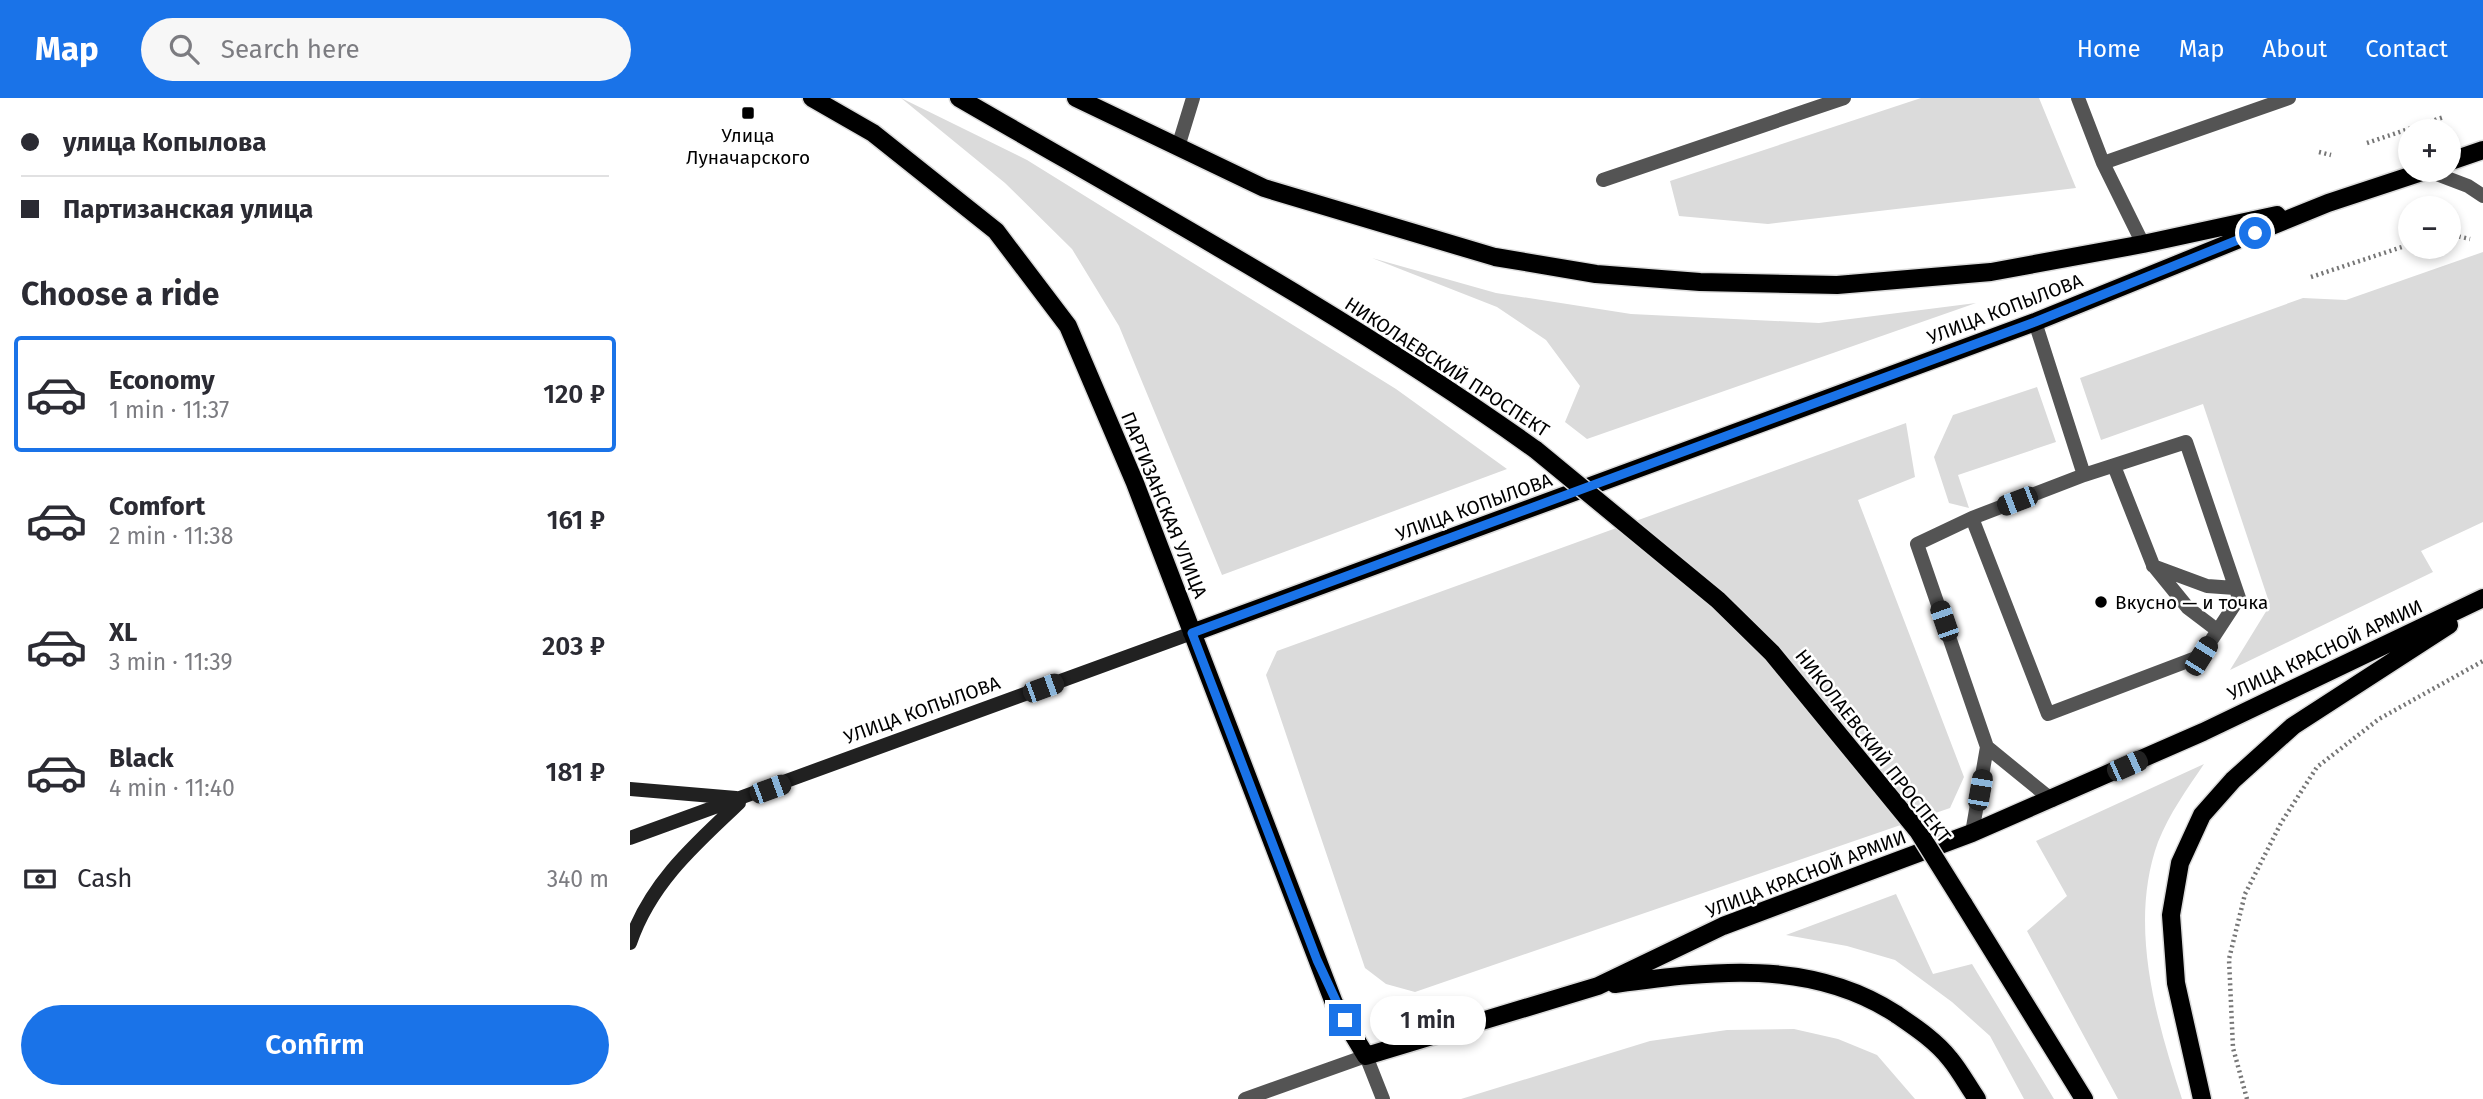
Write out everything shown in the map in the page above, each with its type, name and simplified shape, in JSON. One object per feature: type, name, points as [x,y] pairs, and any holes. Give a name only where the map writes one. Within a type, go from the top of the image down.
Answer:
[{"type":"main road","name":"ПАРТИЗАНСКАЯ УЛИЦА","points":[[812,98],[873,133],[996,231],[1068,326],[1135,483],[1334,1003],[1366,1056]]},
{"type":"main road","name":"НИКОЛАЕВСКИЙ ПРОСПЕКТ","points":[[959,98],[1265,275],[1394,354],[1536,450],[1718,600],[1772,653],[1918,831],[2084,1099]]},
{"type":"main road","name":"УЛИЦА КОПЫЛОВА","points":[[1076,98],[1264,188],[1495,257],[1595,274],[1700,282],[1837,285],[1990,272],[2143,244],[2328,204]]},
{"type":"main road","points":[[2461,158],[2483,150]]},
{"type":"main road","name":"УЛИЦА КОПЫЛОВА","points":[[630,838],[2035,322],[2328,204],[2398,180]]},
{"type":"main road","points":[[2202,1099],[2176,983],[2171,915],[2180,863],[2202,815],[2233,780],[2293,726],[2483,601]]},
{"type":"main road","name":"УЛИЦА КРАСНОЙ АРМИИ","points":[[1366,1056],[1598,986],[1723,926],[1972,833],[2052,800],[2483,601]]},
{"type":"main road","points":[[630,789],[745,798]]},
{"type":"main road","points":[[630,943],[638,919],[677,861],[745,798]]},
{"type":"main road","points":[[1598,986],[1721,971],[1767,971],[1828,983],[1878,1002],[1918,1028],[1949,1057],[1977,1099]]},
{"type":"street","points":[[1178,147],[1193,98]]},
{"type":"street","points":[[1603,180],[1844,98]]},
{"type":"street","points":[[2078,98],[2103,163],[2143,244]]},
{"type":"street","points":[[2103,163],[2289,98]]},
{"type":"street","points":[[2458,182],[2483,196]]},
{"type":"street","points":[[2035,322],[2084,475]]},
{"type":"street","points":[[1972,518],[2048,714],[2201,656],[2239,598],[2186,442],[2084,475],[1972,518],[1917,544],[1987,747],[1972,833]]},
{"type":"street","points":[[2114,466],[2153,565],[2188,608],[2217,630]]},
{"type":"street","points":[[2153,565],[2207,586],[2235,589]]},
{"type":"street","points":[[1987,747],[2052,800]]},
{"type":"street","name":"УЛИЦА КРАСНОЙ АРМИИ","points":[[1245,1099],[1366,1056]]},
{"type":"street","name":"ПАРТИЗАНСКАЯ УЛИЦА","points":[[1366,1056],[1383,1099]]},
{"type":"path","points":[[2367,143],[2444,117]]},
{"type":"path","points":[[2319,152],[2330,156]]},
{"type":"path","points":[[2461,237],[2470,239]]},
{"type":"path","points":[[2311,277],[2398,248]]},
{"type":"path","points":[[2247,1099],[2233,1048],[2229,959],[2245,894],[2281,823],[2317,767],[2379,719],[2483,661]]},
{"type":"shaded area","points":[[901,98],[1027,160],[1396,389],[1507,469],[1222,575],[1119,326],[1072,249],[1005,183]]},
{"type":"shaded area","points":[[1921,98],[2039,98],[2076,188],[1768,224],[1679,216],[1670,181]]},
{"type":"shaded area","points":[[2483,252],[2483,522],[2421,551],[2433,572],[2230,670],[2270,605],[2203,404],[2101,440],[2080,378],[2303,298],[2346,300]]},
{"type":"shaded area","points":[[1372,258],[1496,293],[1631,314],[1819,323],[1976,303],[1587,439],[1565,422],[1580,386],[1546,340],[1497,307]]},
{"type":"shaded area","points":[[2037,387],[2056,442],[1958,475],[1969,508],[1949,503],[1934,457],[1953,415]]},
{"type":"shaded area","points":[[1906,423],[1915,477],[1858,500],[1964,777],[1950,808],[1415,992],[1386,984],[1365,968],[1266,675],[1277,651]]},
{"type":"shaded area","points":[[2204,764],[2162,832],[2149,874],[2145,906],[2149,972],[2155,1004],[2182,1099],[2118,1099],[2027,931],[2067,896],[2036,841]]},
{"type":"shaded area","points":[[1896,894],[1933,974],[1972,964],[2054,1099],[2024,1099],[1990,1036],[1952,1002],[1895,960],[1847,946],[1786,935]]},
{"type":"shaded area","points":[[1794,1029],[1838,1039],[1877,1055],[1915,1099],[1461,1099],[1650,1041],[1727,1030]]},
{"type":"place","name":"Улица Луначарского","points":[[748,113]]},
{"type":"place","name":"Вкусно — и точка","points":[[2101,602]]},
{"type":"route","points":[[1345,1020],[1334,1003],[1317,960],[1192,633],[2035,322],[2255,233]]}]
